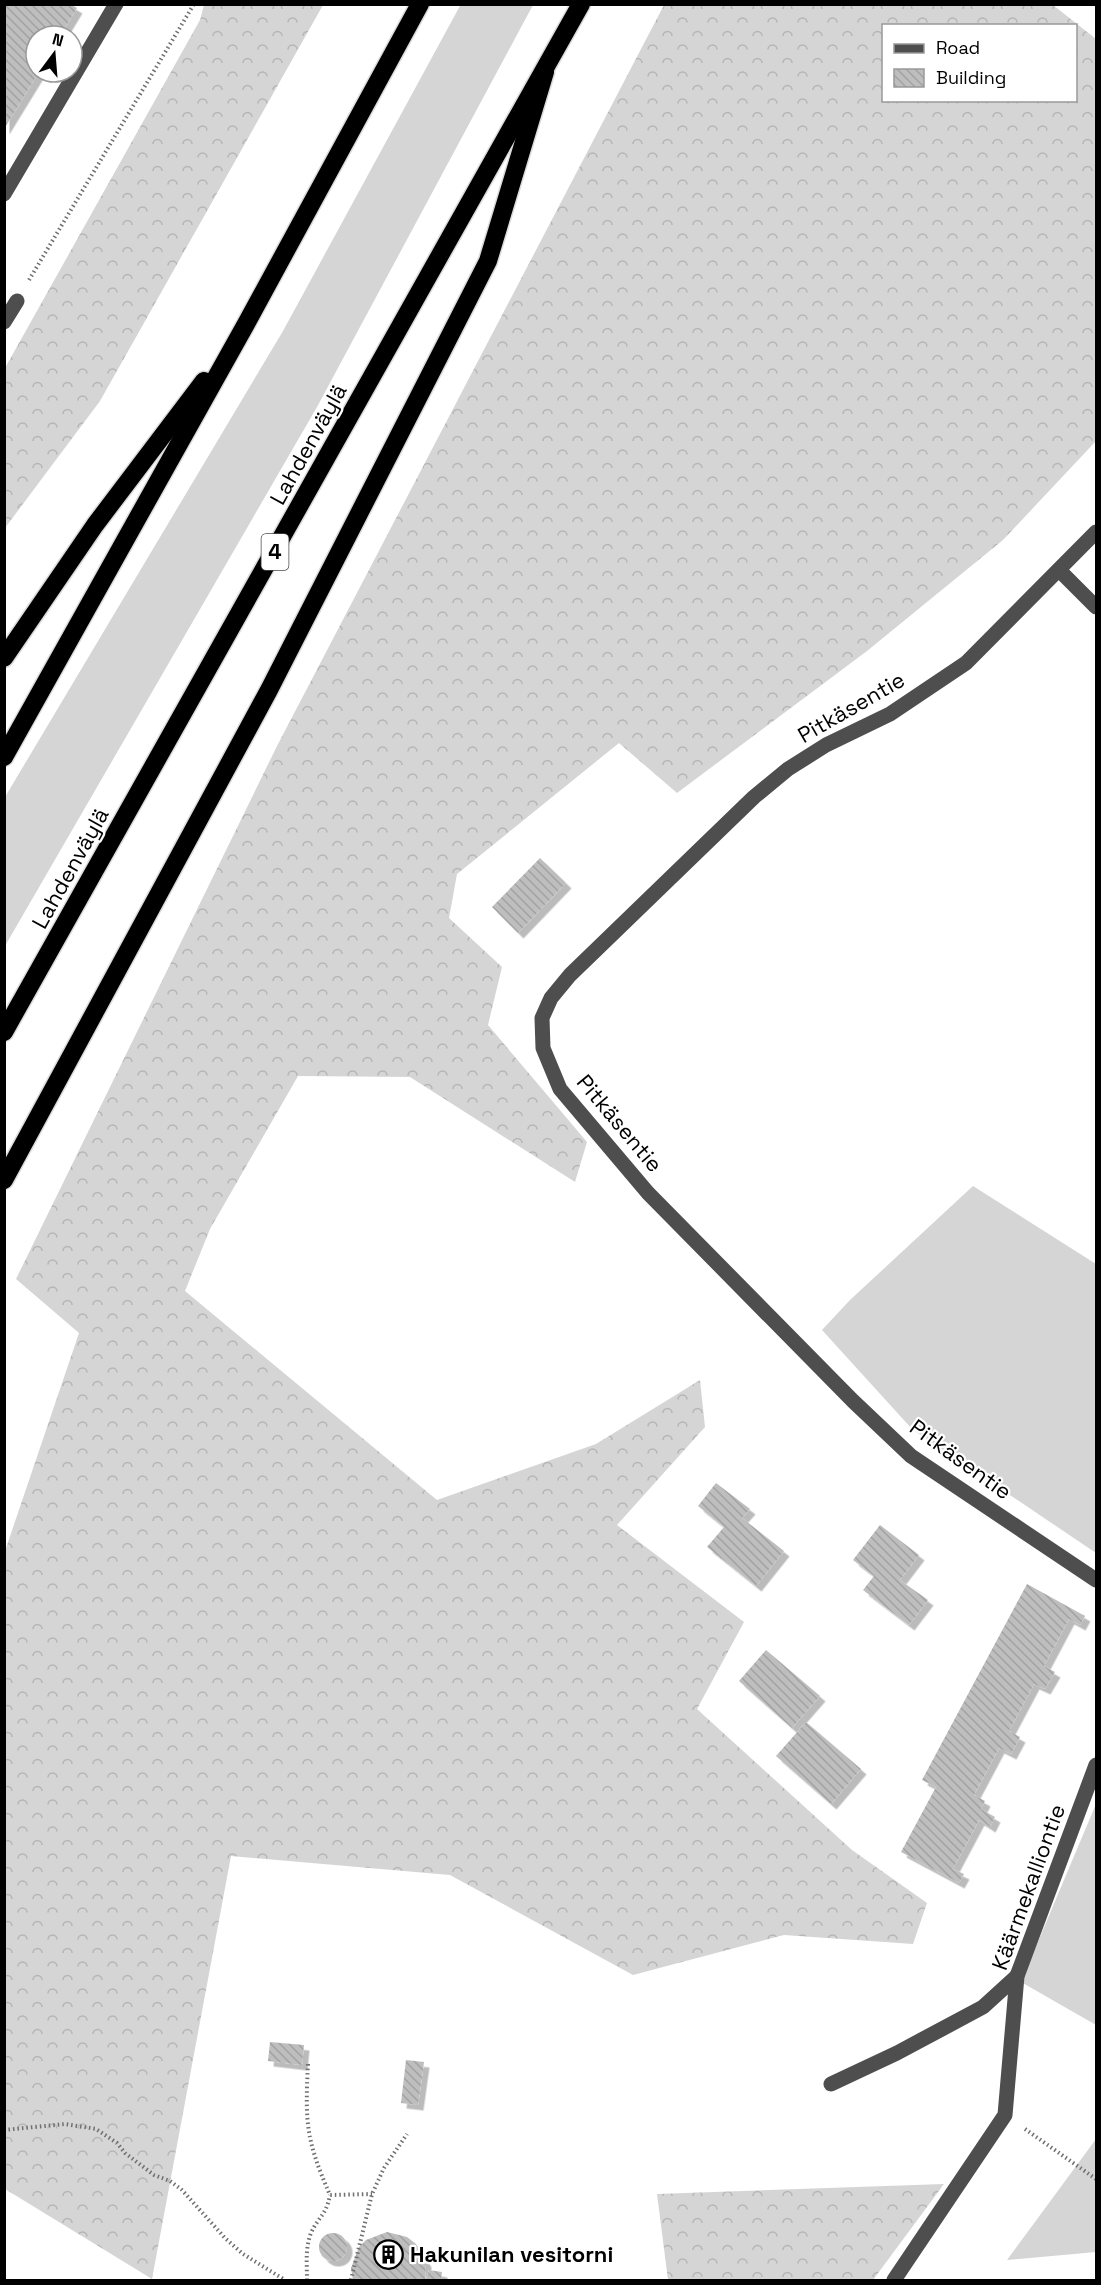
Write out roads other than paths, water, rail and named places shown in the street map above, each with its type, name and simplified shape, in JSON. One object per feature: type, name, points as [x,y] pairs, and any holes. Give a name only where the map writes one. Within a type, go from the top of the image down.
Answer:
[{"type":"highway","points":[[4,757],[246,324],[420,4]]},
{"type":"highway","name":"Lahdenväylä","points":[[4,1032],[545,72],[581,4]]},
{"type":"highway","points":[[4,1180],[269,690],[488,261],[545,72]]},
{"type":"highway","points":[[4,658],[95,525],[246,324]]},
{"type":"street","points":[[4,194],[116,4]]},
{"type":"street","points":[[4,322],[17,301]]},
{"type":"street","name":"Pitkäsentie","points":[[1096,532],[1060,571],[966,663],[890,714],[816,751],[788,769],[754,798],[570,975],[551,998],[542,1017],[543,1048],[560,1089],[648,1193],[853,1401],[911,1456],[1096,1580]]},
{"type":"street","points":[[1060,571],[1096,607]]},
{"type":"street","name":"Käärmekalliontie","points":[[894,2280],[1005,2115],[1017,1976],[1096,1765]]},
{"type":"street","points":[[831,2084],[897,2053],[983,2007],[1017,1976]]},
{"type":"place","name":"Hakunilan vesitorni","points":[[389,2254]]}]
